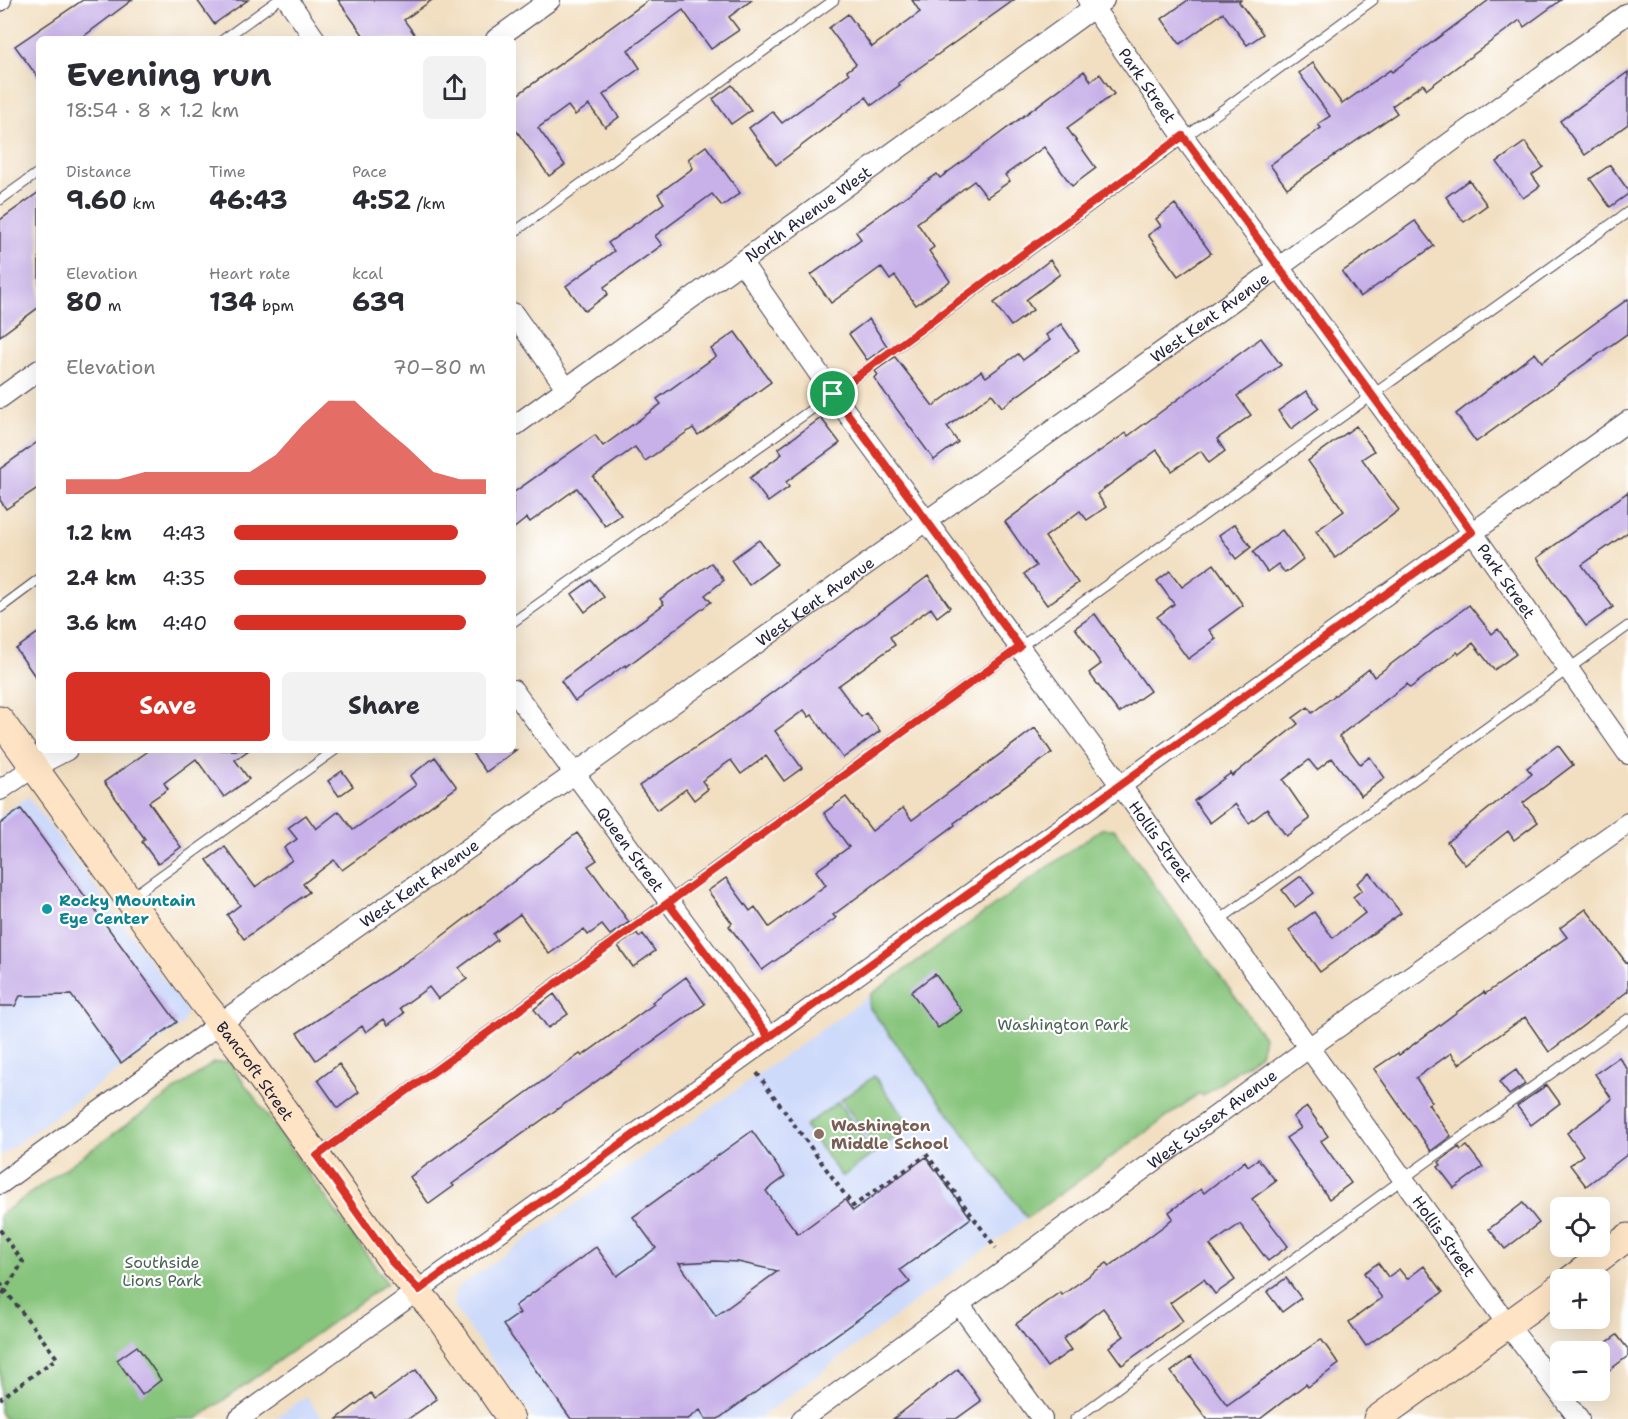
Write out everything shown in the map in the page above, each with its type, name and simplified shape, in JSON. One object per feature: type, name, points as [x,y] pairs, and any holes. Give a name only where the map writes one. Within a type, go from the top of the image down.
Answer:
[{"type":"street","points":[[288,0],[313,36]]},
{"type":"street","points":[[500,36],[550,0]]},
{"type":"street","points":[[1619,0],[1628,12]]},
{"type":"street","name":"Park Street","points":[[1095,2],[1183,136],[1373,394],[1628,754]]},
{"type":"street","name":"North Avenue West","points":[[516,425],[742,263],[1095,2]]},
{"type":"street","name":"West Kent Avenue","points":[[0,1184],[219,1024],[573,775],[1279,268],[1628,12]]},
{"type":"street","name":"Hollis Street","points":[[742,263],[833,394],[1020,647],[1579,1419]]},
{"type":"street","points":[[516,317],[567,389]]},
{"type":"street","points":[[0,398],[36,372]]},
{"type":"street","points":[[239,1419],[1628,421]]},
{"type":"street","name":"Queen Street","points":[[516,694],[573,775],[769,1037]]},
{"type":"street","name":"Bancroft Street","points":[[0,720],[219,1024],[239,1047],[393,1263],[419,1290],[511,1419]]},
{"type":"street","points":[[0,789],[61,753]]},
{"type":"street","name":"West Sussex Avenue","points":[[802,1419],[1310,1047],[1628,823]]},
{"type":"street","points":[[1585,1269],[1628,1237]]},
{"type":"street","points":[[1377,1419],[1550,1294]]},
{"type":"street","points":[[960,1305],[1042,1419]]},
{"type":"lane","points":[[228,36],[278,0]]},
{"type":"lane","points":[[516,231],[834,0]]},
{"type":"lane","points":[[516,620],[833,394],[1183,136],[1373,0]]},
{"type":"lane","points":[[0,200],[36,174]]},
{"type":"lane","points":[[317,1156],[1020,647],[1628,212]]},
{"type":"lane","points":[[0,608],[36,581]]},
{"type":"lane","points":[[1218,921],[1628,626]]},
{"type":"lane","points":[[129,899],[331,753]]},
{"type":"lane","points":[[1075,1419],[1404,1178],[1628,1019]]},
{"type":"path","points":[[757,1073],[853,1206],[927,1155],[996,1248]]},
{"type":"path","points":[[0,1230],[23,1262],[0,1299]]},
{"type":"path","points":[[0,1284],[57,1358],[0,1399]]},
{"type":"shaded area","points":[[28,796],[187,1011],[183,1024],[0,1156],[0,816]]},
{"type":"shaded area","name":"Washington Middle School","points":[[870,995],[869,1007],[1027,1218],[759,1419],[534,1419],[456,1310],[453,1302],[456,1289]]},
{"type":"shaded area","points":[[306,1396],[323,1419],[274,1419]]},
{"type":"green space","name":"Washington Park","points":[[1101,829],[1114,829],[1264,1037],[1260,1054],[1203,1096],[1200,1093],[1027,1218],[869,1007],[870,995]]},
{"type":"green space","name":"Southside Lions Park","points":[[229,1062],[387,1283],[197,1419],[5,1419],[0,1412],[0,1215],[213,1063]]},
{"type":"green space","points":[[874,1076],[911,1126],[878,1150],[841,1100]]},
{"type":"green space","points":[[838,1102],[874,1153],[842,1177],[805,1126]]},
{"type":"building","points":[[83,0],[132,0],[84,36],[36,36],[36,75],[15,46]]},
{"type":"building","points":[[197,0],[248,0],[214,24]]},
{"type":"building","points":[[338,0],[432,0],[404,20],[416,36],[364,36]]},
{"type":"building","points":[[649,0],[752,0],[729,17],[739,30],[711,49],[683,10],[628,50],[640,68],[603,95],[619,117],[605,127],[589,105],[575,115],[568,106],[538,128],[565,165],[549,176],[516,130],[516,96]]},
{"type":"building","points":[[912,0],[1014,0],[898,83],[900,85],[872,105],[866,97],[776,165],[749,128],[772,111],[782,123],[849,74],[847,71],[856,64],[829,28],[848,14],[872,47],[920,12]]},
{"type":"building","points":[[1188,0],[1241,0],[1239,2],[1263,34],[1247,45],[1223,13],[1180,44],[1162,19]]},
{"type":"building","points":[[1489,0],[1561,0],[1524,27],[1520,20],[1427,89],[1423,84],[1392,106],[1397,113],[1287,188],[1270,165],[1321,128],[1318,124],[1330,116],[1299,73],[1313,63],[1342,104],[1390,70],[1392,72]]},
{"type":"building","points":[[1084,71],[1091,81],[1100,74],[1114,94],[1067,128],[1096,168],[1072,186],[1044,147],[1005,175],[1010,181],[987,197],[974,181],[917,223],[934,247],[929,251],[950,281],[916,305],[895,276],[890,280],[881,267],[831,303],[811,275],[861,239],[856,232],[937,174],[940,178]]},
{"type":"building","points":[[1628,72],[1628,124],[1585,155],[1560,121]]},
{"type":"building","points":[[732,85],[751,110],[731,124],[713,99]]},
{"type":"building","points":[[1525,142],[1543,167],[1532,175],[1540,186],[1523,198],[1497,162]]},
{"type":"building","points":[[706,146],[740,193],[722,206],[712,194],[655,236],[662,245],[604,287],[608,294],[585,311],[566,286],[614,251],[608,243],[664,203],[658,194],[693,168],[688,159]]},
{"type":"building","points":[[1610,165],[1628,190],[1628,194],[1610,207],[1590,179]]},
{"type":"building","points":[[1469,180],[1487,205],[1464,222],[1446,197]]},
{"type":"building","points":[[36,194],[36,309],[0,336],[0,220]]},
{"type":"building","points":[[1175,204],[1211,253],[1178,276],[1148,235],[1161,226],[1156,219]]},
{"type":"building","points":[[1415,221],[1434,246],[1360,297],[1342,272]]},
{"type":"building","points":[[1050,260],[1060,274],[1026,300],[1033,310],[1011,326],[994,303]]},
{"type":"building","points":[[1628,299],[1628,333],[1476,442],[1456,414],[1535,353],[1542,362]]},
{"type":"building","points":[[869,319],[887,346],[867,360],[849,334]]},
{"type":"building","points":[[1061,324],[1079,350],[1002,407],[992,394],[947,427],[958,442],[934,460],[874,378],[878,375],[875,371],[895,357],[933,406],[981,371],[986,377],[1018,354],[1023,360],[1050,340],[1046,335]]},
{"type":"building","points":[[735,332],[771,382],[698,435],[693,428],[645,461],[635,447],[593,477],[621,515],[605,526],[577,488],[530,522],[527,518],[516,527],[516,491],[595,435],[603,446],[661,404],[657,399],[716,356],[711,349]]},
{"type":"building","points":[[1261,338],[1281,365],[1237,396],[1251,415],[1217,439],[1225,451],[1209,463],[1201,451],[1172,471],[1157,450],[1097,494],[1106,507],[1087,520],[1080,511],[1045,537],[1078,583],[1047,605],[1024,574],[1036,566],[1005,522],[1084,462],[1126,433],[1128,436]]},
{"type":"building","points":[[1306,391],[1319,408],[1291,429],[1278,411]]},
{"type":"building","points":[[821,418],[840,443],[786,482],[789,487],[768,502],[750,478],[782,454],[778,449]]},
{"type":"building","points":[[1356,426],[1374,451],[1362,459],[1399,510],[1335,558],[1316,531],[1344,511],[1308,461]]},
{"type":"building","points":[[36,443],[36,489],[6,509],[0,500],[0,469]]},
{"type":"building","points":[[1628,492],[1628,532],[1582,565],[1613,607],[1586,626],[1537,558]]},
{"type":"building","points":[[1235,524],[1251,547],[1236,559],[1219,535]]},
{"type":"building","points":[[1282,530],[1303,559],[1285,573],[1278,564],[1267,572],[1253,552]]},
{"type":"building","points":[[759,540],[777,564],[749,585],[731,560]]},
{"type":"building","points":[[711,563],[724,580],[705,595],[711,602],[626,667],[625,665],[575,701],[561,681],[664,604],[660,599]]},
{"type":"building","points":[[1214,564],[1243,605],[1209,630],[1216,639],[1188,659],[1157,617],[1174,604],[1157,581],[1170,571],[1182,587]]},
{"type":"building","points":[[928,576],[950,607],[937,617],[931,608],[890,637],[895,645],[838,686],[861,717],[866,713],[880,731],[843,758],[812,715],[809,717],[804,710],[775,731],[802,768],[784,781],[766,756],[741,774],[731,760],[702,781],[708,789],[694,800],[686,789],[657,810],[639,786],[730,724]]},
{"type":"building","points":[[591,580],[604,597],[585,612],[572,594]]},
{"type":"building","points":[[1469,605],[1492,634],[1498,629],[1516,654],[1494,670],[1473,643],[1459,654],[1457,652],[1410,688],[1407,684],[1339,736],[1360,764],[1370,757],[1385,778],[1361,796],[1332,758],[1317,770],[1309,760],[1283,780],[1310,819],[1286,836],[1267,809],[1249,823],[1235,804],[1210,823],[1194,801],[1231,773],[1232,776],[1298,724],[1293,718],[1308,707],[1312,713],[1369,669],[1374,677]]},
{"type":"building","points":[[1095,614],[1150,691],[1119,713],[1089,673],[1101,664],[1075,628]]},
{"type":"building","points":[[36,634],[36,678],[16,649]]},
{"type":"building","points":[[1035,728],[1052,753],[954,823],[955,825],[833,915],[836,918],[762,970],[729,926],[732,923],[708,891],[726,878],[750,911],[755,907],[769,927],[826,885],[816,871],[849,847],[824,813],[846,797],[872,831],[903,808],[912,820]]},
{"type":"building","points":[[1558,745],[1573,765],[1523,803],[1538,822],[1514,840],[1508,831],[1465,865],[1447,842],[1532,774],[1527,768]]},
{"type":"building","points":[[146,753],[245,753],[235,760],[249,779],[224,797],[196,759],[164,783],[168,789],[149,802],[181,847],[158,864],[142,842],[145,839],[104,782]]},
{"type":"building","points":[[472,753],[512,753],[486,772]]},
{"type":"building","points":[[435,757],[457,787],[342,870],[334,860],[303,884],[309,892],[244,939],[227,915],[240,905],[207,860],[225,847],[255,887],[292,860],[284,848],[297,839],[288,828],[306,815],[316,829],[339,811],[353,830],[416,785],[410,776]]},
{"type":"building","points":[[342,771],[353,786],[339,796],[328,781]]},
{"type":"building","name":"Rocky Mountain Eye Center","points":[[21,809],[177,1022],[121,1063],[71,995],[20,996],[15,1006],[0,1006],[0,824]]},
{"type":"building","points":[[577,833],[597,860],[588,866],[629,922],[610,935],[602,925],[588,935],[584,929],[549,954],[520,914],[493,934],[497,940],[459,968],[467,979],[438,999],[429,987],[400,1008],[404,1013],[388,1025],[384,1019],[366,1032],[362,1026],[316,1060],[297,1033],[424,950]]},
{"type":"building","points":[[1370,873],[1401,913],[1320,972],[1289,930],[1314,912],[1333,938],[1365,913],[1353,897],[1362,890],[1357,883]]},
{"type":"building","points":[[1301,876],[1314,893],[1295,907],[1282,890]]},
{"type":"building","points":[[1586,909],[1628,965],[1628,991],[1549,1052],[1525,1017],[1459,1064],[1451,1053],[1416,1078],[1432,1102],[1428,1104],[1451,1136],[1431,1151],[1374,1069],[1398,1053],[1399,1055],[1484,992],[1485,994],[1567,937],[1560,928]]},
{"type":"building","points":[[637,933],[639,937],[643,934],[655,951],[633,967],[618,946]]},
{"type":"building","points":[[935,974],[962,1011],[938,1028],[911,992]]},
{"type":"building","points":[[686,977],[705,1004],[452,1184],[454,1186],[429,1204],[410,1177],[580,1054],[582,1056],[654,1004],[652,1002]]},
{"type":"building","points":[[554,994],[568,1014],[548,1028],[534,1009]]},
{"type":"building","points":[[1619,1057],[1628,1070],[1628,1154],[1586,1186],[1570,1165],[1583,1155],[1567,1133],[1612,1099],[1595,1074]]},
{"type":"building","points":[[339,1064],[359,1092],[338,1108],[318,1080]]},
{"type":"building","points":[[1516,1070],[1525,1084],[1509,1095],[1499,1082]]},
{"type":"building","points":[[1547,1085],[1560,1103],[1531,1125],[1517,1106]]},
{"type":"building","points":[[1307,1107],[1328,1136],[1321,1141],[1351,1183],[1329,1199],[1286,1138],[1301,1128],[1293,1117]]},
{"type":"building","points":[[752,1131],[785,1177],[766,1191],[798,1234],[845,1200],[853,1211],[926,1157],[971,1218],[900,1270],[910,1282],[718,1419],[706,1419],[700,1410],[688,1419],[571,1419],[503,1325],[520,1313],[515,1306],[596,1247],[617,1276],[656,1248],[633,1217]],"holes":[[[738,1262],[778,1271],[716,1316],[679,1263]]]},
{"type":"building","points":[[1467,1146],[1483,1167],[1454,1188],[1438,1167],[1441,1165],[1439,1162],[1459,1147],[1461,1150]]},
{"type":"building","points":[[1258,1159],[1276,1181],[1252,1199],[1288,1246],[1268,1261],[1240,1224],[1210,1245],[1235,1280],[1215,1294],[1204,1279],[1170,1303],[1183,1321],[1122,1365],[1109,1347],[1124,1336],[1103,1308],[1063,1339],[1071,1350],[1047,1367],[1016,1324],[1060,1292],[1062,1295],[1107,1263],[1110,1266],[1165,1225],[1173,1218],[1169,1212],[1201,1189],[1204,1193],[1245,1161],[1248,1166]]},
{"type":"building","points":[[1523,1203],[1539,1223],[1505,1249],[1489,1229]]},
{"type":"building","points":[[1378,1263],[1388,1277],[1399,1269],[1407,1279],[1424,1266],[1443,1292],[1366,1346],[1349,1322],[1382,1298],[1364,1273]]},
{"type":"building","points":[[1286,1278],[1301,1298],[1282,1312],[1267,1292]]},
{"type":"building","points":[[1617,1335],[1628,1349],[1628,1356],[1610,1370],[1610,1341]]},
{"type":"building","points":[[1321,1339],[1339,1364],[1308,1387],[1306,1384],[1260,1419],[1207,1419],[1171,1372],[1191,1357],[1227,1405]]},
{"type":"building","points":[[137,1346],[161,1380],[142,1395],[117,1360]]},
{"type":"building","points":[[958,1369],[981,1401],[956,1419],[893,1419]]},
{"type":"building","points":[[416,1370],[437,1399],[408,1419],[337,1419],[371,1393],[375,1399]]},
{"type":"place","name":"Rocky Mountain Eye Center","points":[[47,909]]},
{"type":"place","name":"Washington Middle School","points":[[819,1134]]},
{"type":"route","points":[[833,394],[1020,647],[668,903],[769,1037],[419,1290],[393,1263],[317,1156],[333,1144],[668,903],[753,1014],[769,1037],[1472,532],[1183,136],[833,394]]}]
